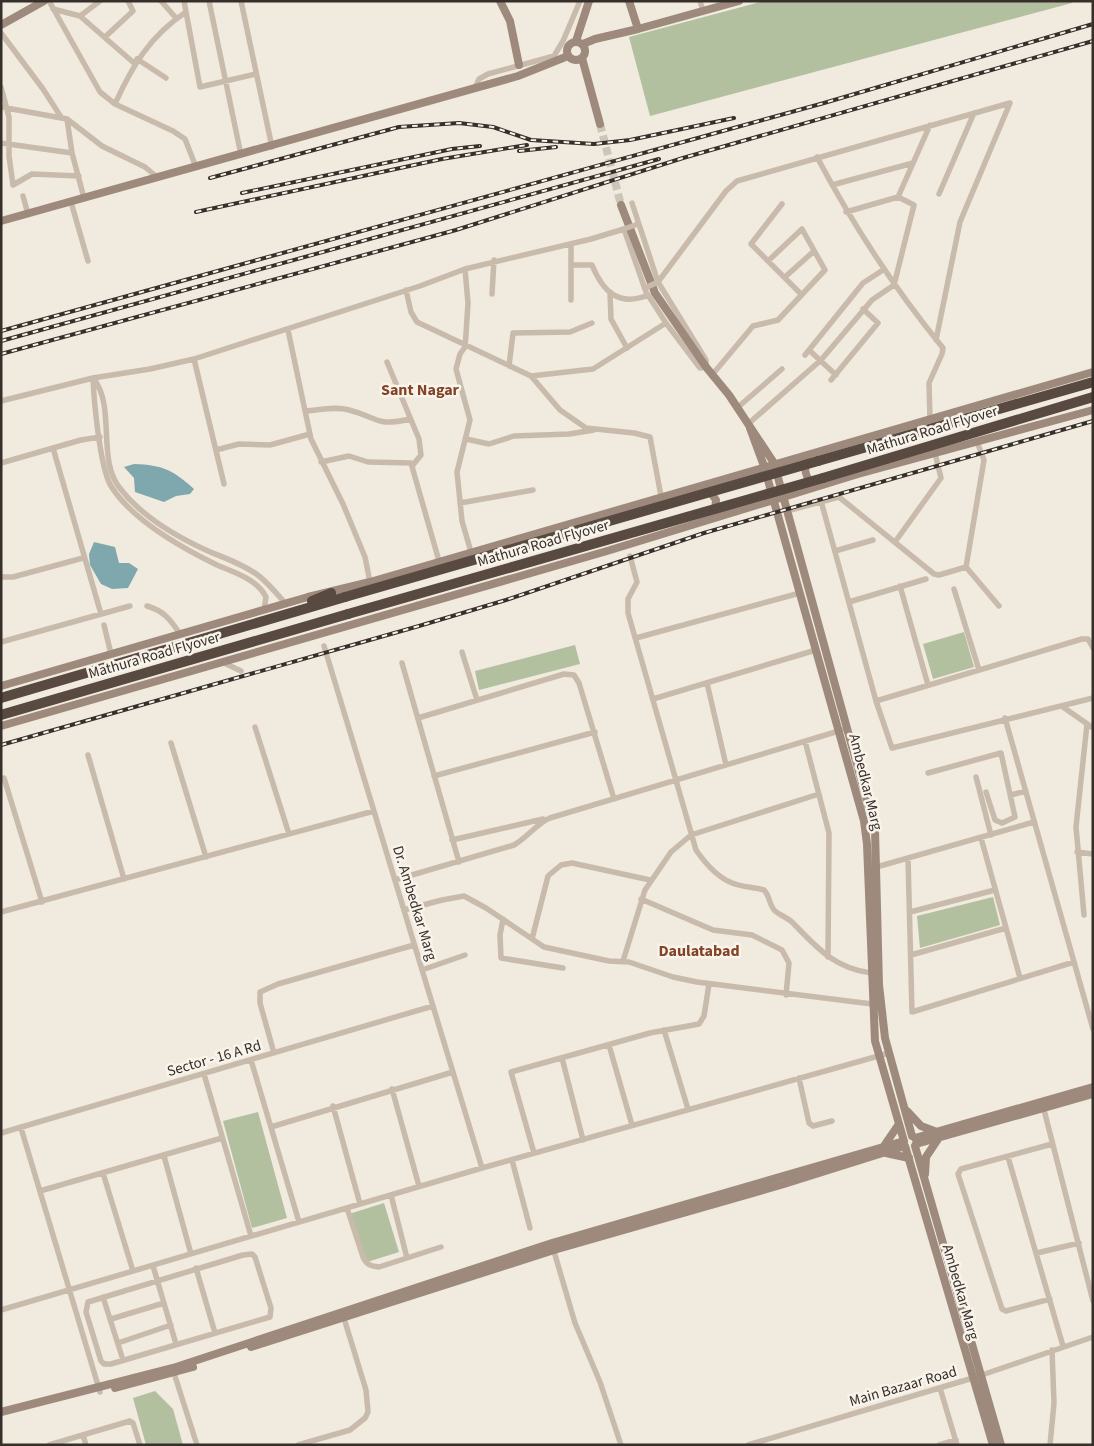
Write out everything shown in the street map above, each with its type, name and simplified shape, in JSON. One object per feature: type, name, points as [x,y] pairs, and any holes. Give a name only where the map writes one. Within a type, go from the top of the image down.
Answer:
[{"type":"highway","name":"Mathura Road Flyover","points":[[277,617],[1093,382]]},
{"type":"highway","name":"Mathura Road Flyover","points":[[1,715],[823,478],[1093,397]]},
{"type":"highway","points":[[1,698],[277,617],[331,593]]},
{"type":"street","points":[[18,16],[34,1]]},
{"type":"street","points":[[1,25],[44,1]]},
{"type":"street","points":[[49,1],[100,92],[114,104],[173,131],[185,140],[196,167]]},
{"type":"street","points":[[80,16],[100,1]]},
{"type":"street","points":[[105,37],[133,11],[128,1]]},
{"type":"street","points":[[161,1],[176,18]]},
{"type":"street","points":[[184,1],[200,87],[256,74]]},
{"type":"street","points":[[209,1],[241,155]]},
{"type":"street","points":[[241,1],[272,147]]},
{"type":"street","points":[[500,1],[510,20],[514,50],[519,65]]},
{"type":"street","points":[[475,88],[479,79],[484,76],[554,56],[563,41],[580,1]]},
{"type":"street","points":[[579,43],[589,1]]},
{"type":"street","points":[[630,1],[638,29]]},
{"type":"street","points":[[700,1],[703,11]]},
{"type":"street","points":[[568,56],[569,45],[638,29],[738,1]]},
{"type":"street","points":[[53,9],[80,16],[136,61],[166,78]]},
{"type":"street","points":[[114,104],[136,61],[176,18],[186,12]]},
{"type":"street","points":[[1,33],[64,118],[102,146],[145,167],[157,177]]},
{"type":"street","points":[[1,221],[272,147],[518,76],[568,56],[576,60],[582,58],[586,52],[579,43]]},
{"type":"street","points":[[582,58],[600,124]]},
{"type":"street","points":[[1,87],[10,128],[10,171],[13,185],[32,174],[79,176]]},
{"type":"street","points":[[645,288],[658,282],[732,183],[1010,103],[960,222],[936,340]]},
{"type":"street","points":[[4,107],[64,118]]},
{"type":"street","points":[[939,194],[974,112]]},
{"type":"street","points":[[64,118],[84,198]]},
{"type":"street","points":[[898,197],[930,125]]},
{"type":"street","points":[[1,143],[72,153]]},
{"type":"street","points":[[817,157],[846,212],[883,270],[942,348],[942,354],[929,383],[930,419]]},
{"type":"street","points":[[832,185],[913,163]]},
{"type":"street","points":[[23,196],[28,214]]},
{"type":"street","points":[[621,205],[654,293],[749,426],[821,360],[872,300],[894,285],[914,205],[898,197],[846,212]]},
{"type":"street","points":[[71,202],[88,261]]},
{"type":"street","points":[[632,202],[658,282],[706,360],[706,367]]},
{"type":"street","points":[[782,204],[751,244],[801,294]]},
{"type":"street","points":[[1,402],[93,378],[150,369],[194,359],[288,330],[465,268],[571,244],[638,224]]},
{"type":"street","points":[[624,229],[648,295],[666,323],[700,368],[706,367]]},
{"type":"street","points":[[712,375],[754,326],[778,320],[825,270],[802,229],[768,261]]},
{"type":"street","points":[[571,244],[571,300]]},
{"type":"street","points":[[785,278],[814,251]]},
{"type":"street","points":[[492,294],[494,260]]},
{"type":"street","points":[[571,264],[592,265],[598,279],[610,293],[624,301],[635,301],[648,295]]},
{"type":"street","points":[[465,268],[468,304],[465,346],[460,354],[456,370],[470,420],[457,472],[460,503],[471,552]]},
{"type":"street","points":[[863,309],[878,322],[833,377],[821,360],[807,352],[863,283],[883,270]]},
{"type":"street","points":[[406,290],[411,312],[417,322],[531,376],[560,410],[580,424],[595,430]]},
{"type":"street","points":[[610,293],[611,319],[627,348]]},
{"type":"street","points":[[509,366],[513,333],[570,332],[592,323]]},
{"type":"street","points":[[531,376],[593,369],[666,323]]},
{"type":"street","points":[[288,330],[310,434],[321,462],[343,504],[365,557],[370,582]]},
{"type":"street","points":[[194,359],[224,484]]},
{"type":"street","points":[[387,362],[421,450],[421,455],[413,465]]},
{"type":"street","points":[[737,408],[782,369]]},
{"type":"street","points":[[1,686],[285,603],[370,582],[774,463],[1093,372]]},
{"type":"street","points":[[93,378],[104,468],[110,485],[122,500],[184,549],[256,584],[266,597],[264,610]]},
{"type":"street","points":[[93,378],[101,387],[109,455],[118,486],[140,508],[191,543],[258,575],[285,603]]},
{"type":"street","points":[[306,411],[329,408],[348,410],[371,420],[388,424],[410,419]]},
{"type":"street","points":[[784,498],[935,452],[1093,410]]},
{"type":"street","name":"Ambedkar Marg","points":[[749,426],[774,463],[875,830],[879,986],[884,1038],[915,1141],[993,1445]]},
{"type":"street","name":"Ambedkar Marg","points":[[749,426],[764,466],[864,821],[868,870],[875,1041],[908,1158],[977,1377],[1001,1445]]},
{"type":"street","points":[[466,439],[489,444],[514,436],[569,434],[595,430],[634,433],[650,437],[661,496]]},
{"type":"street","points":[[216,450],[239,444],[270,445],[310,434]]},
{"type":"street","points":[[1,463],[53,448],[100,438]]},
{"type":"street","points":[[978,442],[984,460],[966,567],[999,606]]},
{"type":"street","points":[[53,448],[83,558],[101,614]]},
{"type":"street","points":[[895,542],[941,478],[935,452]]},
{"type":"street","points":[[811,453],[804,469],[812,483],[820,486]]},
{"type":"street","points":[[321,462],[349,456],[368,462],[408,462],[413,465],[439,561]]},
{"type":"street","points":[[1,726],[773,500],[845,482],[858,474]]},
{"type":"street","points":[[702,484],[713,493],[716,500],[712,519]]},
{"type":"street","points":[[460,503],[533,490]]},
{"type":"street","points":[[787,511],[836,497],[842,498],[936,575],[966,567]]},
{"type":"street","points":[[821,501],[876,701],[892,748],[1005,718],[1063,707],[1093,698]]},
{"type":"street","points":[[835,551],[873,540]]},
{"type":"street","points":[[630,556],[637,582],[627,604],[696,850],[711,868],[732,883],[764,890],[775,910],[794,923],[828,957],[854,970],[871,972]]},
{"type":"street","points":[[1,577],[13,577],[83,558]]},
{"type":"street","points":[[849,602],[926,579]]},
{"type":"street","points":[[900,586],[928,685]]},
{"type":"street","points":[[954,589],[979,670]]},
{"type":"street","points":[[636,638],[800,593]]},
{"type":"street","points":[[1,642],[130,606]]},
{"type":"street","points":[[147,606],[158,609],[169,617],[180,634]]},
{"type":"street","points":[[104,625],[111,654]]},
{"type":"street","points":[[876,701],[1082,639],[1088,639],[1093,648]]},
{"type":"street","name":"Dr. Ambedkar Marg","points":[[324,646],[482,1168]]},
{"type":"street","points":[[653,699],[816,650]]},
{"type":"street","points":[[462,652],[477,700]]},
{"type":"street","points":[[222,662],[241,671]]},
{"type":"street","points":[[402,663],[459,862]]},
{"type":"street","points":[[418,718],[570,674],[577,678],[579,683],[614,799]]},
{"type":"street","points":[[707,683],[726,765]]},
{"type":"street","points":[[1063,707],[1093,728]]},
{"type":"street","points":[[1005,718],[1093,1029]]},
{"type":"street","points":[[1084,914],[1076,827],[1087,724]]},
{"type":"street","points":[[255,727],[289,834]]},
{"type":"street","points":[[395,880],[514,845],[527,838],[540,822],[550,818],[848,728]]},
{"type":"street","points":[[434,776],[595,732]]},
{"type":"street","points":[[805,741],[829,833],[828,957]]},
{"type":"street","points":[[171,743],[206,857]]},
{"type":"street","points":[[928,773],[1001,753],[1015,817],[1002,823],[995,820],[986,792]]},
{"type":"street","points":[[88,755],[124,879]]},
{"type":"street","points":[[976,777],[991,834]]},
{"type":"street","points":[[4,778],[42,902]]},
{"type":"street","points":[[1011,795],[1026,791]]},
{"type":"street","points":[[623,961],[641,899],[650,880],[678,845],[691,835],[819,794]]},
{"type":"street","points":[[1,912],[374,811]]},
{"type":"street","points":[[452,840],[516,824],[550,818]]},
{"type":"street","points":[[868,870],[1034,822]]},
{"type":"street","points":[[980,838],[1020,978]]},
{"type":"street","points":[[1077,852],[1093,854]]},
{"type":"street","points":[[908,858],[912,1012],[1074,962]]},
{"type":"street","points":[[532,939],[546,882],[553,870],[561,866],[572,863],[650,880]]},
{"type":"street","points":[[910,912],[995,890]]},
{"type":"street","points":[[404,910],[464,896],[503,919],[544,947],[609,961],[623,961],[673,977],[709,984],[786,995],[872,1004]]},
{"type":"street","points":[[641,899],[714,930],[752,935],[782,950],[789,963],[786,995]]},
{"type":"street","points":[[503,919],[500,935],[502,958],[563,968]]},
{"type":"street","points":[[911,955],[1006,928]]},
{"type":"street","points":[[274,1053],[260,1003],[260,992],[278,984],[414,945]]},
{"type":"street","points":[[422,970],[465,954]]},
{"type":"street","points":[[534,1153],[511,1072],[609,1044],[701,1023],[709,984]]},
{"type":"street","name":"Sector - 16 A Rd","points":[[1,1133],[433,1006]]},
{"type":"street","points":[[664,1030],[688,1109]]},
{"type":"street","points":[[609,1044],[632,1125]]},
{"type":"street","points":[[2,1309],[133,1272],[419,1186],[889,1053]]},
{"type":"street","points":[[562,1058],[583,1140]]},
{"type":"street","points":[[251,1060],[299,1222]]},
{"type":"street","points":[[271,1127],[333,1106],[453,1072]]},
{"type":"street","points":[[204,1074],[251,1236]]},
{"type":"street","points":[[799,1078],[809,1123],[812,1126],[832,1121]]},
{"type":"street","points":[[904,1144],[906,1137],[915,1141],[938,1135],[1042,1105],[1093,1087]]},
{"type":"street","points":[[392,1089],[419,1186]]},
{"type":"street","points":[[1042,1105],[1093,1094]]},
{"type":"street","points":[[1042,1105],[1093,1301]]},
{"type":"street","points":[[333,1106],[360,1204]]},
{"type":"street","points":[[904,1107],[921,1126],[938,1135]]},
{"type":"street","points":[[883,1150],[899,1124]]},
{"type":"street","points":[[21,1128],[100,1389]]},
{"type":"street","points":[[925,1184],[926,1157],[938,1135]]},
{"type":"street","points":[[40,1191],[222,1138]]},
{"type":"street","points":[[904,1144],[910,1149],[915,1141]]},
{"type":"street","points":[[1,1416],[174,1370],[553,1247],[904,1144]]},
{"type":"street","points":[[1050,1299],[1006,1311],[1002,1309],[958,1180],[958,1174],[961,1169],[1052,1144]]},
{"type":"street","points":[[883,1150],[908,1158]]},
{"type":"street","points":[[164,1156],[191,1254]]},
{"type":"street","points":[[1008,1157],[1063,1346]]},
{"type":"street","points":[[512,1160],[530,1228]]},
{"type":"street","points":[[103,1173],[133,1272]]},
{"type":"street","points":[[391,1195],[407,1258]]},
{"type":"street","points":[[347,1208],[367,1264],[379,1267],[441,1247]]},
{"type":"street","points":[[1037,1253],[1079,1243]]},
{"type":"street","points":[[553,1247],[576,1323],[600,1382],[621,1445]]},
{"type":"street","points":[[252,1254],[255,1256],[272,1308],[270,1317],[107,1365],[102,1361],[86,1308],[88,1302],[157,1280],[252,1254]]},
{"type":"street","points":[[153,1266],[176,1344]]},
{"type":"street","points":[[196,1268],[215,1333]]},
{"type":"street","points":[[103,1297],[124,1360]]},
{"type":"street","points":[[110,1319],[164,1303]]},
{"type":"street","points":[[298,1445],[350,1430],[368,1412],[366,1390],[343,1316]]},
{"type":"street","points":[[118,1343],[171,1324]]},
{"type":"street","name":"Main Bazaar Road","points":[[748,1445],[768,1442],[977,1377],[1063,1346],[1093,1338]]},
{"type":"street","points":[[1050,1445],[1054,1403],[1052,1350]]},
{"type":"street","points":[[174,1370],[197,1445]]},
{"type":"street","points":[[939,1445],[956,1442],[940,1388]]},
{"type":"street","points":[[1,1412],[100,1389]]},
{"type":"street","points":[[49,1445],[130,1421],[134,1423],[140,1445]]},
{"type":"street","points":[[83,1434],[86,1445]]},
{"type":"green space","points":[[764,1],[1072,1],[1072,3],[650,116],[629,37]]},
{"type":"green space","points":[[964,632],[974,667],[933,679],[923,644]]},
{"type":"green space","points":[[575,645],[580,664],[479,690],[475,671]]},
{"type":"green space","points":[[993,897],[1000,925],[920,948],[917,916]]},
{"type":"green space","points":[[258,1112],[287,1218],[252,1228],[223,1121]]},
{"type":"green space","points":[[384,1203],[399,1252],[364,1263],[349,1214]]},
{"type":"green space","points":[[155,1391],[173,1409],[183,1445],[146,1445],[133,1398]]},
{"type":"water","points":[[134,464],[160,467],[180,477],[194,489],[190,494],[176,496],[164,502],[135,492],[134,478],[124,467]]},
{"type":"water","points":[[94,542],[115,547],[119,563],[129,563],[138,569],[128,588],[112,589],[101,584],[90,565],[89,554]]},
{"type":"tunnel","points":[[600,124],[621,205]]},
{"type":"railway","points":[[1,331],[824,103],[1093,24]]},
{"type":"railway","points":[[1,354],[456,230],[683,158],[1093,41]]},
{"type":"railway","points":[[210,178],[399,127],[459,123],[493,127],[531,140],[594,144],[630,140],[734,118]]},
{"type":"railway","points":[[196,212],[442,159],[527,145]]},
{"type":"railway","points":[[242,193],[452,149],[480,146]]},
{"type":"railway","points":[[519,151],[556,147]]},
{"type":"railway","points":[[1,341],[659,159]]},
{"type":"railway","points":[[1,745],[419,626],[506,600],[704,533],[1093,421]]},
{"type":"district","name":"Sant Nagar","points":[[420,389]]},
{"type":"district","name":"Daulatabad","points":[[699,950]]}]
